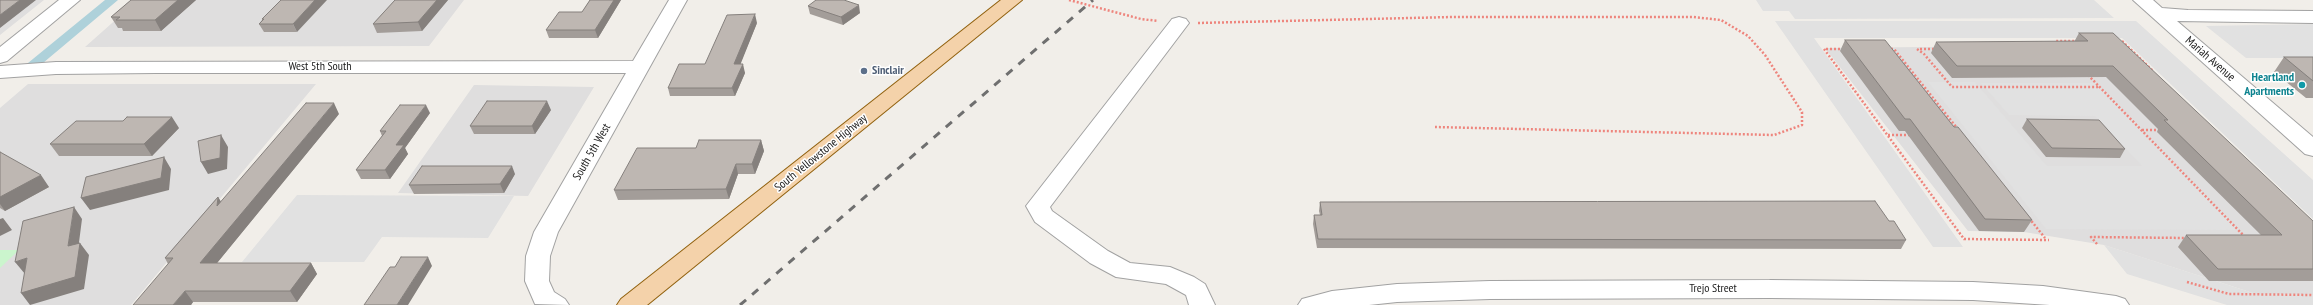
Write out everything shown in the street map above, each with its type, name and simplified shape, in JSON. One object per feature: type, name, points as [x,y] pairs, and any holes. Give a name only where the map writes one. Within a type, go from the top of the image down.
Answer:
[{"type":"main road","name":"South Yellowstone Highway","points":[[630,305],[1013,0]]},
{"type":"street","points":[[0,57],[71,0]]},
{"type":"street","name":"South 5th West","points":[[556,305],[544,298],[538,282],[538,256],[546,232],[678,0]]},
{"type":"street","name":"Mariah Avenue","points":[[2142,0],[2313,150]]},
{"type":"street","points":[[2157,13],[2188,16],[2313,18]]},
{"type":"street","points":[[1179,24],[1038,206],[1038,209],[1052,224],[1098,257],[1125,271],[1170,276],[1196,290],[1202,305]]},
{"type":"street","name":"West 5th South","points":[[0,72],[56,68],[156,67],[640,67]]},
{"type":"street","name":"Trejo Street","points":[[1311,305],[1332,300],[1397,293],[1490,290],[1944,298],[2043,295],[2116,305]]},
{"type":"path","points":[[1069,0],[1141,19],[1179,24],[1461,17],[1693,17],[1721,20],[1748,36],[1765,55],[1802,112],[1802,125],[1774,135],[1435,127]]},
{"type":"path","points":[[2059,45],[2055,41],[2084,41]]},
{"type":"path","points":[[2114,41],[2123,41],[2155,72]]},
{"type":"path","points":[[1848,49],[1824,49],[1964,239],[2045,238]]},
{"type":"path","points":[[1886,49],[1896,49],[1958,129]]},
{"type":"path","points":[[1936,49],[1918,49],[1952,87],[2099,87]]},
{"type":"path","points":[[2084,71],[2247,238],[2239,238]]},
{"type":"path","points":[[2141,130],[2163,130]]},
{"type":"path","points":[[1887,135],[1917,135]]},
{"type":"path","points":[[2026,214],[2045,238],[2049,240]]},
{"type":"path","points":[[2097,244],[2091,238],[2192,238]]},
{"type":"path","points":[[2187,282],[2229,294],[2313,295]]},
{"type":"shaded area","points":[[0,0],[44,0],[0,35]]},
{"type":"shaded area","points":[[138,0],[464,0],[429,46],[85,47]]},
{"type":"shaded area","points":[[1756,0],[2094,0],[2114,18],[1795,19],[1789,11],[1763,11]]},
{"type":"shaded area","points":[[1775,21],[2136,21],[2313,180],[2313,219],[2122,38],[1814,38],[1963,247],[1933,247]]},
{"type":"shaded area","points":[[2313,24],[2313,58],[2246,58],[2206,26]]},
{"type":"shaded area","points":[[2123,45],[2313,221],[2313,295],[2256,294],[2104,245],[2024,232],[1968,231],[1825,48]]},
{"type":"shaded area","points":[[1928,82],[1975,82],[2047,166],[2142,166],[2095,116],[2009,115],[1981,83],[2098,83],[2240,230],[2046,229]]},
{"type":"shaded area","points":[[28,84],[316,84],[131,305],[0,305],[0,108]]},
{"type":"shaded area","points":[[474,85],[594,87],[528,196],[398,193]]},
{"type":"shaded area","points":[[297,195],[514,196],[488,238],[382,237],[364,262],[242,262]]},
{"type":"shaded area","points":[[2104,245],[2256,294],[2313,295],[2313,305],[2227,305],[2127,274]]},
{"type":"green space","points":[[0,250],[19,250],[0,268]]},
{"type":"water","points":[[105,0],[118,0],[43,63],[28,63]]},
{"type":"building","points":[[0,0],[20,0],[0,15]]},
{"type":"building","points":[[131,0],[178,0],[155,20],[116,20],[120,17],[111,17]]},
{"type":"building","points":[[281,0],[315,0],[293,24],[259,24]]},
{"type":"building","points":[[395,0],[437,0],[418,22],[373,24]]},
{"type":"building","points":[[590,0],[614,0],[595,30],[546,30],[559,12],[582,12]]},
{"type":"building","points":[[816,0],[844,0],[859,5],[841,17],[808,6]]},
{"type":"building","points":[[755,14],[734,64],[743,64],[732,88],[668,88],[679,64],[705,64],[727,15]]},
{"type":"building","points":[[2079,33],[2113,33],[2313,221],[2313,269],[2218,269],[2186,235],[2282,235],[2164,120],[2168,120],[2113,66],[1957,66],[1936,42],[2088,41]]},
{"type":"building","points":[[1845,40],[1885,40],[1954,127],[1958,127],[2032,220],[1985,219],[1910,119],[1905,119]]},
{"type":"building","points":[[2284,57],[2313,57],[2313,81]]},
{"type":"building","points":[[487,101],[547,101],[532,126],[470,126]]},
{"type":"building","points":[[306,103],[334,103],[200,263],[311,263],[290,291],[185,291],[173,305],[133,305],[173,258],[165,258],[218,197],[217,206]]},
{"type":"building","points":[[400,105],[426,105],[396,145],[404,145],[385,170],[356,170],[386,131],[380,131]]},
{"type":"building","points":[[127,117],[172,117],[144,144],[50,144],[76,121],[123,121]]},
{"type":"building","points":[[2027,119],[2099,120],[2125,149],[2052,148]]},
{"type":"building","points":[[221,135],[220,158],[201,162],[198,141]]},
{"type":"building","points":[[699,140],[761,140],[752,164],[736,164],[726,189],[614,190],[637,148],[696,148]]},
{"type":"building","points":[[0,152],[41,175],[0,197]]},
{"type":"building","points":[[164,157],[161,178],[81,198],[86,177]]},
{"type":"building","points":[[422,166],[512,166],[500,184],[409,185]]},
{"type":"building","points":[[1875,201],[1889,221],[1894,221],[1906,240],[1318,239],[1314,215],[1322,215],[1320,202]]},
{"type":"building","points":[[74,207],[68,246],[80,243],[75,277],[21,293],[27,258],[15,262],[23,221]]},
{"type":"building","points":[[401,257],[428,257],[397,305],[364,305],[390,267],[395,267]]},
{"type":"railway","points":[[740,305],[1093,0]]},
{"type":"place","name":"Sinclair","points":[[864,71]]},
{"type":"place","name":"Heartland Apartments","points":[[2302,85]]}]
